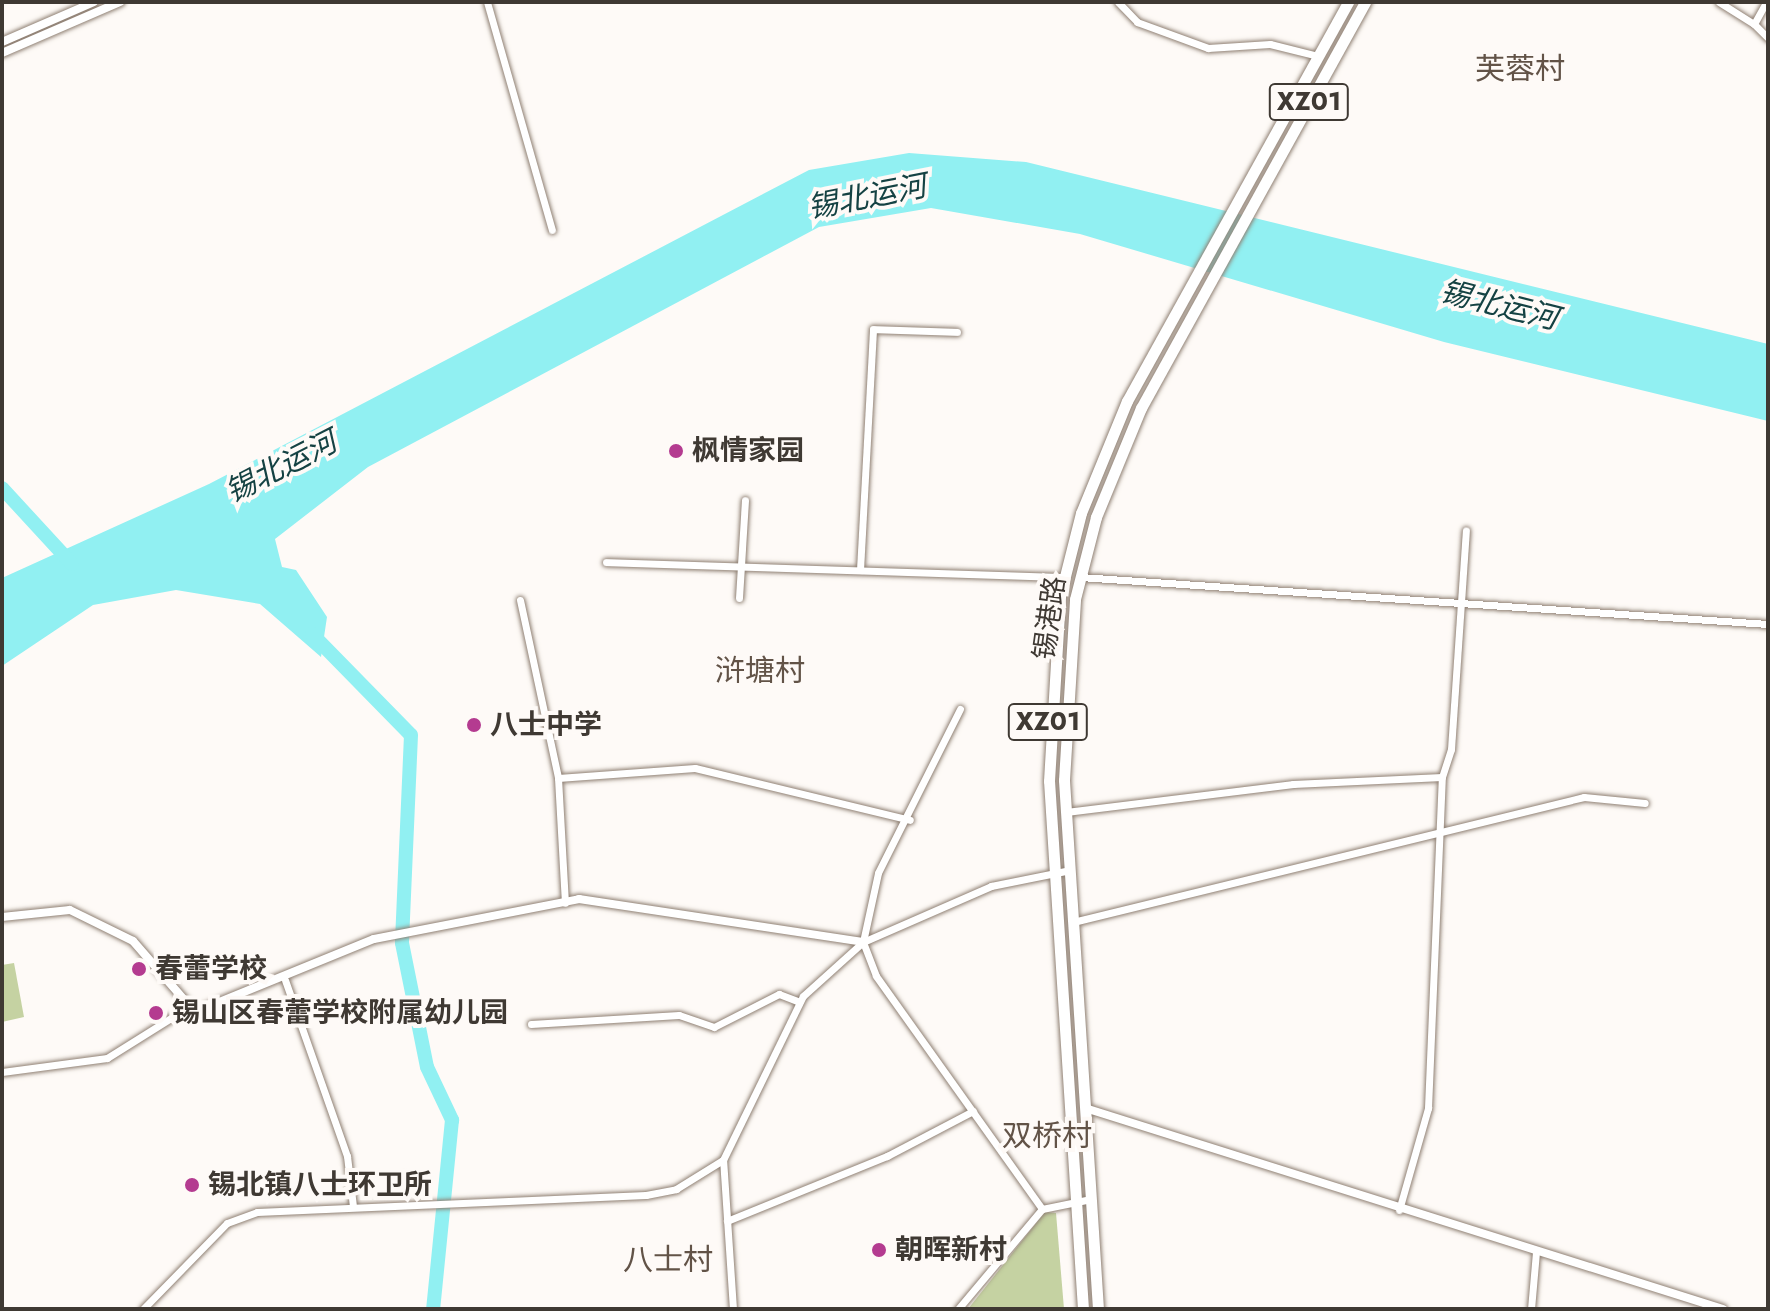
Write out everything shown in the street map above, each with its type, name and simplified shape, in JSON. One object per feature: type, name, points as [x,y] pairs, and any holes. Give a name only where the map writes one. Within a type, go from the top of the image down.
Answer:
[{"type":"main road","name":"锡港路","points":[[1083,1309],[1048,729],[1064,577],[1110,439],[1196,273],[1348,2]]},
{"type":"main road","name":"锡港路","points":[[1098,1309],[1066,812],[1066,673],[1080,577],[1124,445],[1212,276],[1365,2]]},
{"type":"street","points":[[2,42],[94,2]]},
{"type":"street","points":[[2,53],[120,2]]},
{"type":"street","points":[[487,2],[552,230]]},
{"type":"street","points":[[1118,2],[1137,22],[1208,48],[1270,44],[1318,56]]},
{"type":"street","points":[[1719,2],[1754,24],[1768,38]]},
{"type":"street","points":[[1754,24],[1766,2]]},
{"type":"street","points":[[860,570],[873,329],[957,332]]},
{"type":"street","points":[[739,598],[745,500]]},
{"type":"street","points":[[1399,1210],[1428,1108],[1442,777],[1451,749],[1466,531]]},
{"type":"street","points":[[606,562],[1064,577]]},
{"type":"street","points":[[1080,577],[1461,600],[1768,624]]},
{"type":"street","points":[[520,600],[558,778],[565,903]]},
{"type":"street","points":[[960,709],[910,820],[878,873],[863,942],[876,976],[1042,1209]]},
{"type":"street","points":[[558,778],[695,768],[910,820]]},
{"type":"street","points":[[1066,812],[1293,784],[1442,777]]},
{"type":"street","points":[[1073,922],[1584,797],[1645,803]]},
{"type":"street","points":[[733,1309],[723,1160],[800,1002],[863,942],[991,886],[1070,870]]},
{"type":"street","points":[[2,917],[70,910],[133,941],[195,1012],[285,980],[374,939],[445,920],[565,903],[863,942]]},
{"type":"street","points":[[285,980],[347,1156],[353,1206]]},
{"type":"street","points":[[531,1024],[679,1015],[714,1027],[779,994],[800,1002]]},
{"type":"street","points":[[2,1072],[107,1058],[190,1006]]},
{"type":"street","points":[[1085,1108],[1399,1210],[1723,1309]]},
{"type":"street","points":[[727,1221],[887,1156],[973,1111]]},
{"type":"street","points":[[147,1307],[227,1223],[257,1212],[646,1195],[676,1189],[723,1160]]},
{"type":"street","points":[[958,1309],[1042,1209],[1091,1199]]},
{"type":"street","points":[[1531,1309],[1536,1252]]},
{"type":"green space","points":[[14,963],[24,1017],[2,1022],[2,965]]},
{"type":"green space","points":[[1045,1212],[1056,1213],[1064,1309],[968,1309]]},
{"type":"water","name":"锡北运河","points":[[909,153],[1026,162],[1768,344],[1768,421],[1444,342],[1080,234],[931,208],[819,227],[368,467],[275,539],[282,567],[296,570],[327,617],[321,657],[260,604],[176,590],[93,605],[2,666],[2,578],[209,484],[809,170]]},
{"type":"waterway","points":[[2,488],[72,564]]},
{"type":"waterway","points":[[312,634],[411,735],[402,943],[427,1067],[452,1120],[433,1309]]},
{"type":"place","name":"枫情家园","points":[[676,451]]},
{"type":"place","name":"八士中学","points":[[474,725]]},
{"type":"place","name":"春蕾学校","points":[[139,969]]},
{"type":"place","name":"锡山区春蕾学校附属幼儿园","points":[[156,1013]]},
{"type":"place","name":"锡北镇八士环卫所","points":[[192,1185]]},
{"type":"place","name":"朝晖新村","points":[[879,1250]]},
{"type":"district","name":"芙蓉村","points":[[1520,69]]},
{"type":"district","name":"浒塘村","points":[[760,671]]},
{"type":"district","name":"双桥村","points":[[1047,1136]]},
{"type":"district","name":"八士村","points":[[668,1260]]}]
